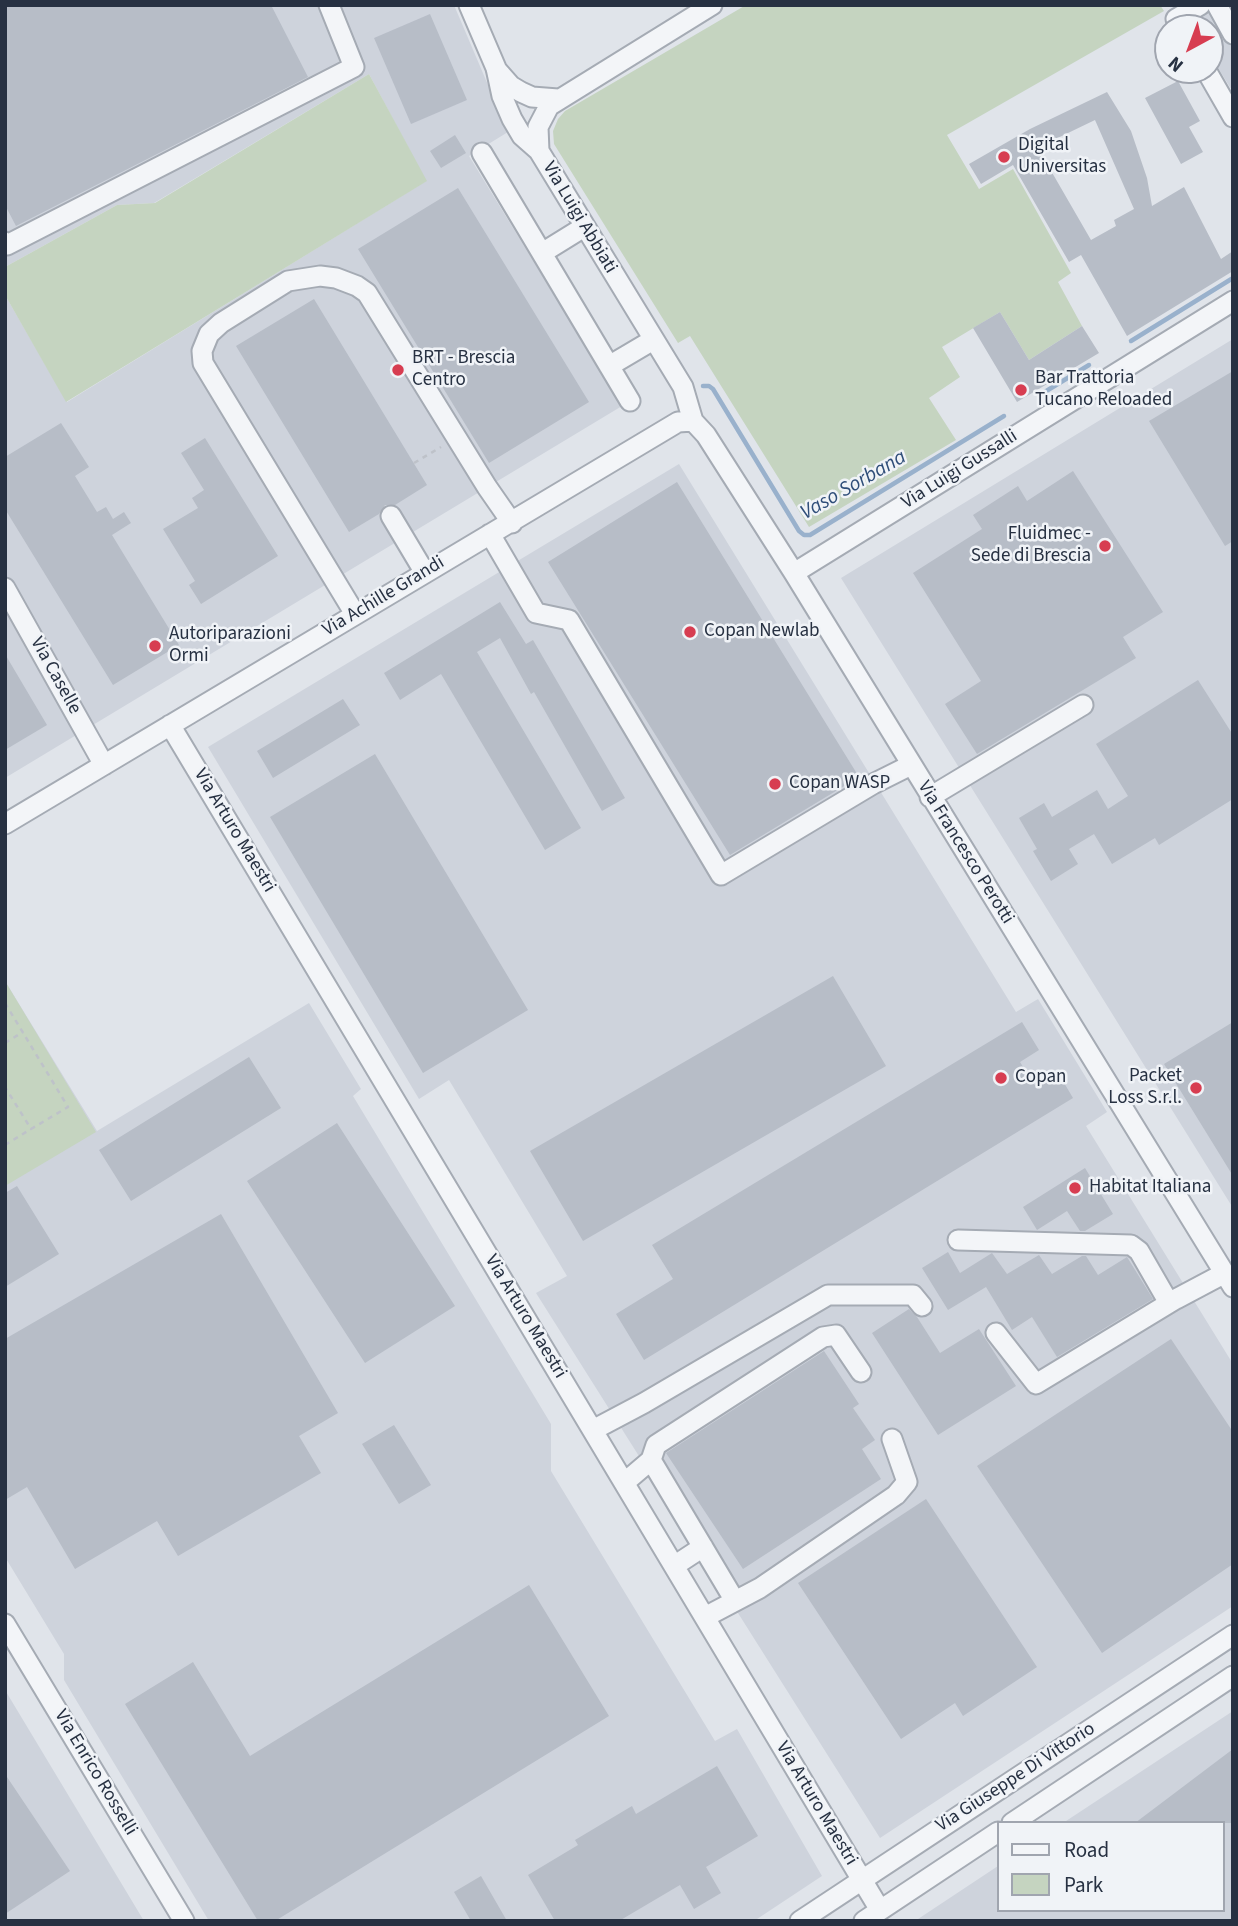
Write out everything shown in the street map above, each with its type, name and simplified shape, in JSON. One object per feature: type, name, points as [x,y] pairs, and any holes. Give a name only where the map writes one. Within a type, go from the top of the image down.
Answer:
[{"type":"street","points":[[5,242],[7,245],[354,67],[329,5]]},
{"type":"street","points":[[469,5],[496,68],[502,96],[512,120],[522,136],[539,151]]},
{"type":"street","name":"Via Luigi Abbiati","points":[[693,421],[683,387],[539,151],[537,140],[542,116],[558,99],[712,5]]},
{"type":"street","points":[[1183,14],[1200,5]]},
{"type":"street","points":[[1217,5],[1233,34]]},
{"type":"street","points":[[496,68],[511,86],[521,92],[533,97],[558,99]]},
{"type":"street","points":[[1214,84],[1233,117]]},
{"type":"street","points":[[482,153],[630,401]]},
{"type":"street","points":[[542,253],[584,227]]},
{"type":"street","points":[[355,614],[203,363],[202,351],[209,334],[221,323],[288,281],[320,276],[336,278],[368,293],[512,523]]},
{"type":"street","name":"Via Luigi Gussalli","points":[[794,573],[1233,300]]},
{"type":"street","points":[[609,366],[653,340]]},
{"type":"street","name":"Via Francesco Perotti","points":[[693,421],[706,435],[794,573],[1229,1280]]},
{"type":"street","name":"Via Achille Grandi","points":[[5,824],[678,422],[693,421]]},
{"type":"street","points":[[391,516],[425,573]]},
{"type":"street","points":[[490,534],[536,613],[569,620],[721,875],[873,784],[911,765]]},
{"type":"street","name":"Via Caselle","points":[[5,587],[104,765]]},
{"type":"street","points":[[930,797],[1083,705]]},
{"type":"street","name":"Via Arturo Maestri","points":[[170,725],[861,1880],[872,1916]]},
{"type":"street","points":[[958,1240],[1131,1245],[1139,1251],[1169,1303]]},
{"type":"street","points":[[996,1333],[1036,1384],[1169,1303],[1229,1280]]},
{"type":"street","points":[[593,1430],[828,1295],[913,1295],[922,1306]]},
{"type":"street","points":[[624,1483],[651,1460],[656,1445],[823,1337],[836,1335],[861,1372]]},
{"type":"street","points":[[705,1618],[760,1588],[896,1495],[906,1482],[892,1439]]},
{"type":"street","points":[[651,1460],[735,1601]]},
{"type":"street","points":[[674,1566],[703,1547]]},
{"type":"street","name":"Via Enrico Rosselli","points":[[5,1625],[184,1921]]},
{"type":"street","name":"Via Giuseppe Di Vittorio","points":[[800,1921],[1233,1635]]},
{"type":"street","name":"Via Giuseppe Di Vittorio","points":[[1015,1821],[1233,1676]]},
{"type":"street","name":"Via Giuseppe Di Vittorio","points":[[872,1916],[996,1833]]},
{"type":"path","points":[[414,463],[456,437]]},
{"type":"path","points":[[5,1003],[68,1107],[5,1145]]},
{"type":"path","points":[[5,1043],[23,1032]]},
{"type":"path","points":[[5,1087],[31,1129]]},
{"type":"shaded area","points":[[5,5],[454,5],[508,132],[469,156],[622,406],[5,778],[5,295],[67,402],[426,181],[369,74],[154,203],[117,205],[5,267]]},
{"type":"shaded area","points":[[1180,5],[1233,5],[1233,92],[1224,78],[1224,14],[1185,14]]},
{"type":"shaded area","points":[[1233,339],[1233,1208],[841,578]]},
{"type":"shaded area","points":[[679,464],[1016,1012],[1038,999],[1107,1112],[1086,1126],[1233,1364],[1233,1606],[880,1838],[536,1293],[567,1276],[449,1080],[419,1099],[208,747]]},
{"type":"shaded area","points":[[5,981],[97,1131],[309,1003],[361,1089],[353,1096],[551,1424],[551,1471],[715,1741],[737,1729],[822,1876],[754,1921],[209,1921],[64,1680],[64,1654],[5,1557]]},
{"type":"shaded area","points":[[5,1690],[144,1921],[5,1921]]},
{"type":"shaded area","points":[[1233,1711],[1233,1921],[915,1921],[996,1867],[996,1912],[1224,1912],[1224,1821],[1066,1821]]},
{"type":"green space","points":[[746,5],[1160,5],[1164,11],[1154,14],[1154,17],[947,135],[979,189],[1013,169],[1071,273],[1058,282],[1082,326],[1029,360],[1000,312],[942,347],[960,377],[929,398],[956,440],[809,527],[690,336],[678,343],[554,144],[553,131],[565,111]]},
{"type":"green space","points":[[369,74],[427,181],[66,402],[5,295],[5,267],[117,205],[155,203]]},
{"type":"green space","points":[[5,981],[96,1132],[5,1186]]},
{"type":"building","points":[[5,5],[271,5],[308,77],[16,226],[5,205]]},
{"type":"building","points":[[430,14],[467,100],[411,124],[374,38]]},
{"type":"building","points":[[1172,84],[1180,84],[1200,121],[1189,127],[1203,152],[1181,164],[1145,98]]},
{"type":"building","points":[[1107,92],[1131,131],[1147,178],[1152,206],[1184,187],[1221,259],[1233,251],[1233,271],[1127,336],[1081,255],[1069,262],[1013,165],[981,184],[969,164],[1030,129]],"holes":[[[1095,120],[1134,209],[1114,220],[1116,226],[1091,240],[1039,150],[1041,146]]]},
{"type":"building","points":[[455,135],[466,153],[441,168],[430,151]]},
{"type":"building","points":[[458,188],[589,402],[489,463],[358,249]]},
{"type":"building","points":[[314,299],[427,485],[395,505],[385,505],[379,514],[349,532],[236,346]]},
{"type":"building","points":[[1000,312],[1029,360],[1082,326],[1099,353],[1017,402],[973,328]]},
{"type":"building","points":[[1233,371],[1233,541],[1225,546],[1149,421]]},
{"type":"building","points":[[61,423],[89,467],[75,476],[97,512],[106,507],[113,519],[124,512],[131,523],[112,535],[179,645],[113,685],[5,509],[5,457]]},
{"type":"building","points":[[205,438],[278,556],[201,604],[189,585],[195,581],[163,529],[198,508],[192,498],[204,490],[181,453]]},
{"type":"building","points":[[1073,471],[1163,612],[1123,637],[1136,658],[977,754],[945,704],[981,681],[913,573],[982,529],[973,515],[1018,486],[1027,501]]},
{"type":"building","points":[[677,482],[859,777],[730,855],[548,562]]},
{"type":"building","points":[[500,602],[526,644],[533,640],[625,798],[602,811],[500,638],[477,652],[581,828],[545,850],[441,674],[400,700],[384,673]]},
{"type":"building","points":[[5,654],[47,725],[5,750]]},
{"type":"building","points":[[1198,680],[1233,735],[1233,799],[1159,845],[1155,838],[1112,864],[1094,834],[1069,849],[1078,864],[1051,881],[1033,851],[1037,849],[1019,818],[1044,803],[1052,817],[1097,790],[1108,809],[1128,796],[1096,744]]},
{"type":"building","points":[[343,699],[360,725],[273,778],[257,751]]},
{"type":"building","points":[[375,754],[528,1010],[423,1073],[270,817]]},
{"type":"building","points":[[833,976],[886,1066],[583,1241],[530,1151]]},
{"type":"building","points":[[1022,1022],[1039,1050],[1020,1062],[1034,1085],[1057,1071],[1073,1098],[644,1360],[616,1314],[673,1279],[652,1245]]},
{"type":"building","points":[[1233,1022],[1233,1176],[1164,1064]]},
{"type":"building","points":[[249,1057],[281,1108],[131,1201],[99,1150]]},
{"type":"building","points":[[337,1123],[455,1306],[365,1363],[247,1181]]},
{"type":"building","name":"Habitat Italiana","points":[[1085,1168],[1113,1214],[1085,1231],[1080,1231],[1067,1211],[1037,1230],[1023,1207]]},
{"type":"building","points":[[17,1186],[59,1254],[5,1287],[5,1193]]},
{"type":"building","points":[[221,1214],[338,1413],[299,1436],[321,1473],[178,1556],[157,1521],[75,1569],[27,1487],[5,1500],[5,1339]]},
{"type":"building","points":[[948,1252],[960,1273],[992,1253],[1007,1274],[1039,1255],[1052,1274],[1086,1256],[1098,1275],[1127,1257],[1153,1299],[1057,1357],[1032,1317],[1012,1330],[986,1287],[948,1310],[922,1268]]},
{"type":"building","points":[[909,1309],[940,1353],[979,1329],[1016,1386],[938,1435],[872,1333]]},
{"type":"building","points":[[1171,1339],[1233,1432],[1233,1564],[1102,1653],[977,1466]]},
{"type":"building","points":[[824,1351],[859,1404],[853,1408],[875,1440],[862,1449],[881,1479],[743,1569],[666,1453]]},
{"type":"building","points":[[394,1425],[431,1485],[399,1504],[362,1444]]},
{"type":"building","points":[[926,1499],[1037,1667],[963,1716],[955,1703],[901,1739],[798,1583]]},
{"type":"building","points":[[529,1585],[609,1716],[275,1921],[258,1921],[125,1704],[193,1662],[250,1756]]},
{"type":"building","points":[[1233,1749],[1233,1823],[1138,1821]]},
{"type":"building","points":[[717,1766],[758,1836],[706,1867],[721,1893],[694,1909],[680,1885],[619,1921],[555,1921],[528,1875],[578,1845],[575,1840],[632,1806],[636,1814]]},
{"type":"building","points":[[5,1774],[70,1871],[5,1914]]},
{"type":"building","points":[[481,1876],[507,1921],[471,1921],[454,1892]]},
{"type":"waterway","name":"Vaso Sorbana","points":[[1131,341],[1233,278]]},
{"type":"waterway","name":"Vaso Sorbana","points":[[1043,393],[1089,365]]},
{"type":"waterway","name":"Vaso Sorbana","points":[[703,386],[713,389],[799,531],[804,535],[810,535],[1004,416]]},
{"type":"place","name":"Digital Universitas","points":[[1004,157]]},
{"type":"place","name":"BRT - Brescia Centro","points":[[398,370]]},
{"type":"place","name":"Bar Trattoria Tucano Reloaded","points":[[1021,390]]},
{"type":"place","name":"Fluidmec - Sede di Brescia","points":[[1105,546]]},
{"type":"place","name":"Copan Newlab","points":[[690,632]]},
{"type":"place","name":"Autoriparazioni Ormi","points":[[155,646]]},
{"type":"place","name":"Copan WASP","points":[[775,784]]},
{"type":"place","name":"Copan","points":[[1001,1078]]},
{"type":"place","name":"Packet Loss S.r.l.","points":[[1196,1088]]},
{"type":"place","name":"Habitat Italiana","points":[[1075,1188]]}]
